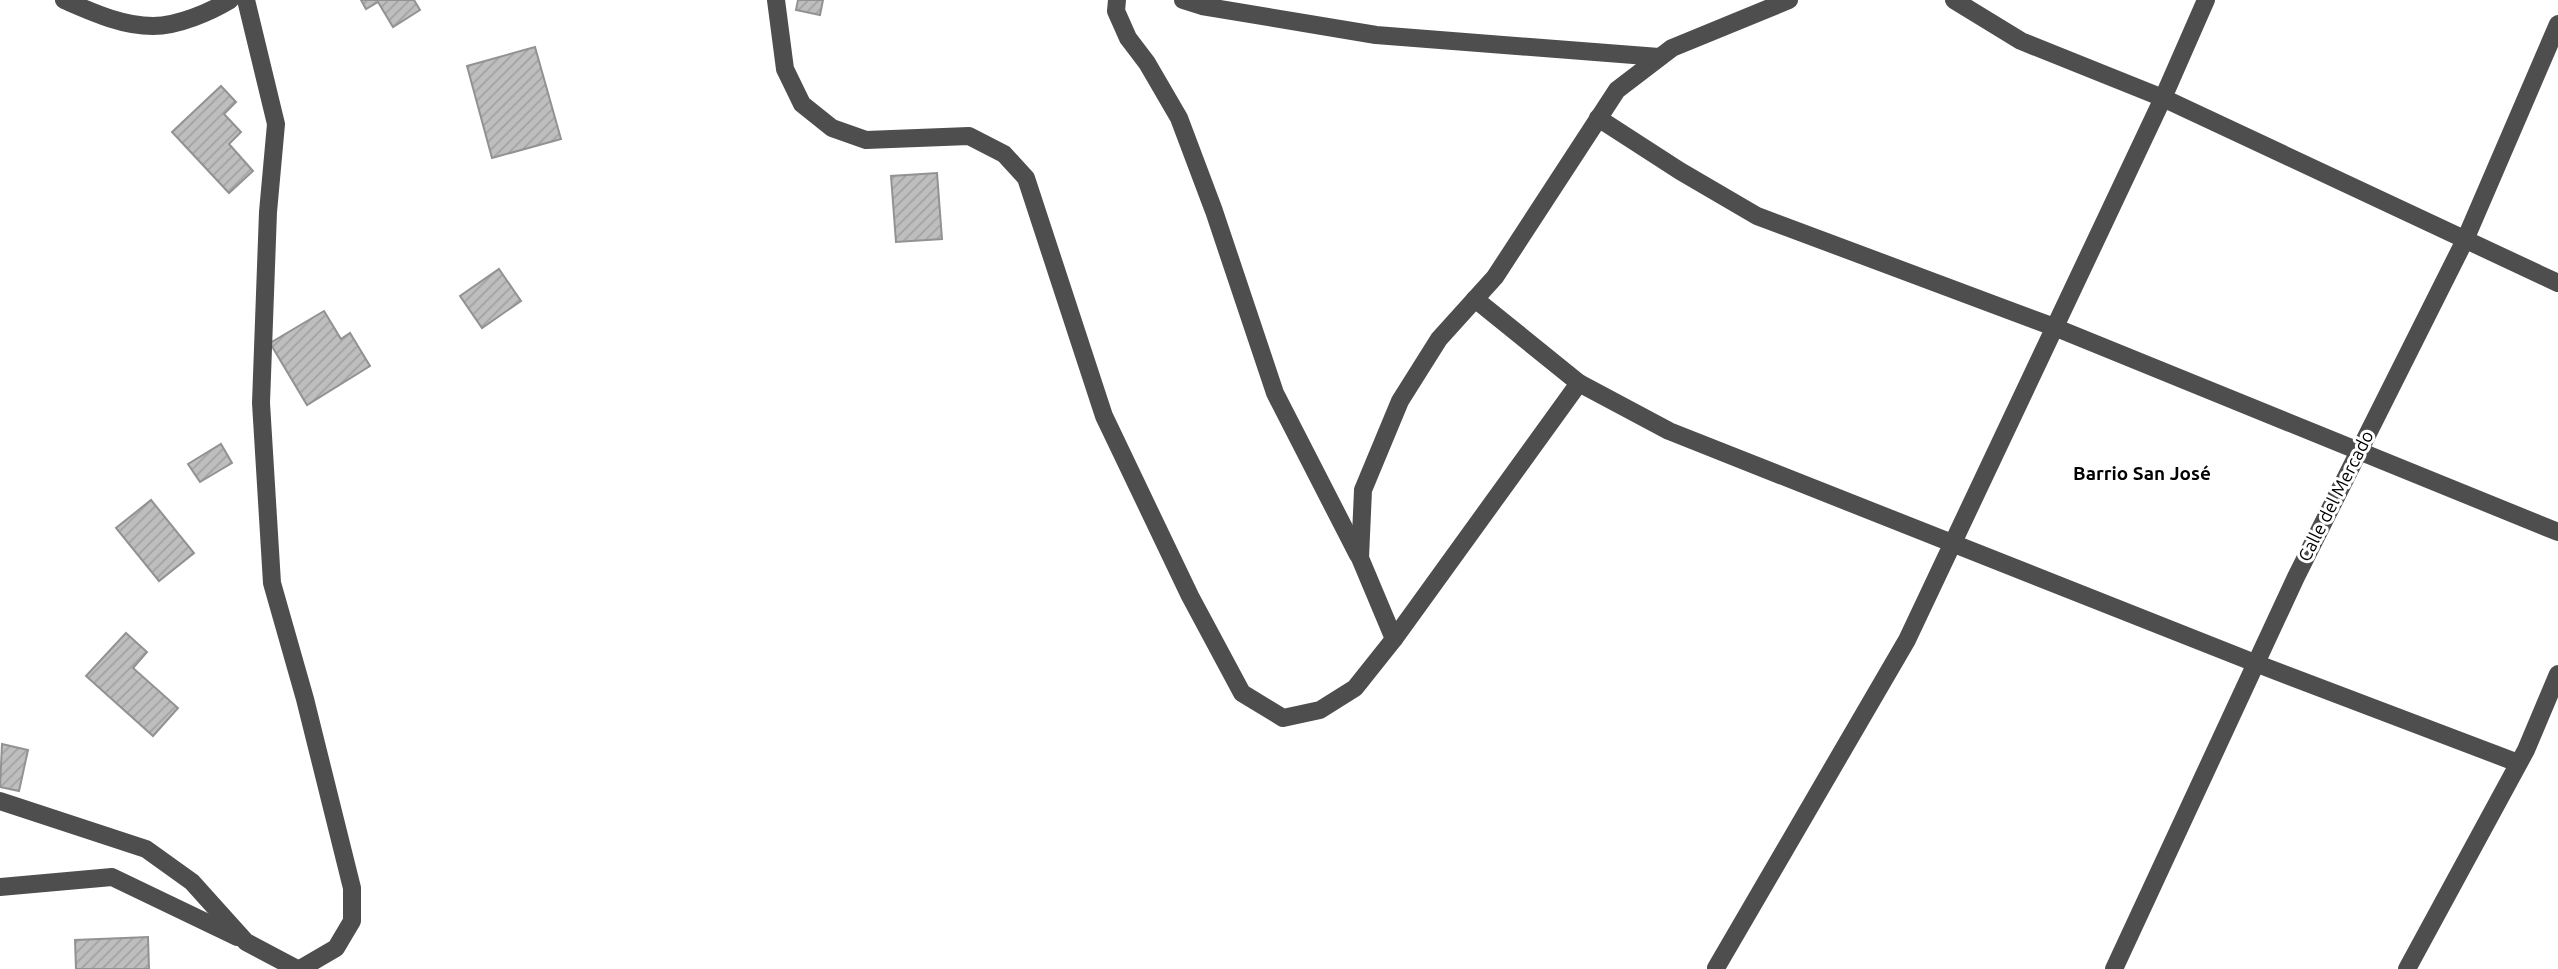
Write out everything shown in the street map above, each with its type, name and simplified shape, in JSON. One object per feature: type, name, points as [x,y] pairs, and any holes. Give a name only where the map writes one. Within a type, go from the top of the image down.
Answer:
[{"type":"street","points":[[64,0],[103,17],[154,26],[205,15],[230,0]]},
{"type":"street","points":[[0,887],[112,877],[298,969],[336,948],[352,921],[352,888],[305,699],[272,583],[261,403],[268,212],[276,124],[246,0]]},
{"type":"street","points":[[776,0],[785,69],[803,104],[832,128],[866,140],[969,136],[1004,154],[1027,178],[1104,416],[1190,596],[1242,693],[1283,718],[1320,710],[1355,688],[1394,639],[1580,383]]},
{"type":"street","points":[[1117,0],[1116,11],[1128,38],[1147,63],[1179,118],[1214,211],[1275,393],[1360,558],[1394,639]]},
{"type":"street","points":[[1183,0],[1202,6],[1376,35],[1659,58]]},
{"type":"street","points":[[1360,558],[1363,490],[1400,401],[1439,339],[1494,277],[1617,90],[1671,48],[1790,0]]},
{"type":"street","points":[[1954,0],[2021,41],[2163,98],[2558,284]]},
{"type":"street","points":[[1716,968],[1907,640],[2163,98],[2206,0]]},
{"type":"street","name":"Calle del Mercado","points":[[2114,969],[2255,663],[2465,240],[2558,24]]},
{"type":"street","points":[[1598,118],[1680,171],[1757,215],[2054,327],[2558,532]]},
{"type":"street","points":[[1475,299],[1580,383],[1669,431],[2255,663],[2518,763]]},
{"type":"street","points":[[2407,969],[2518,763],[2558,674]]},
{"type":"street","points":[[0,802],[146,849],[192,882],[246,942]]},
{"type":"building","points":[[361,0],[414,0],[420,10],[393,27],[378,2],[366,9]]},
{"type":"building","points":[[798,0],[823,0],[820,15],[796,10]]},
{"type":"building","points":[[535,47],[561,139],[492,158],[467,66]]},
{"type":"building","points":[[221,86],[236,102],[224,114],[241,132],[229,144],[253,171],[229,193],[172,132]]},
{"type":"building","points":[[937,173],[942,239],[896,242],[891,176]]},
{"type":"building","points":[[499,269],[521,301],[482,328],[460,296]]},
{"type":"building","points":[[324,311],[341,339],[350,333],[370,366],[307,405],[270,343]]},
{"type":"building","points":[[221,444],[232,463],[200,482],[188,464]]},
{"type":"building","points":[[151,500],[194,553],[159,581],[116,528]]},
{"type":"building","points":[[126,633],[147,652],[133,668],[178,708],[153,736],[86,676]]},
{"type":"building","points":[[2,744],[28,750],[19,791],[0,787]]},
{"type":"building","points":[[148,937],[149,969],[76,969],[75,940]]},
{"type":"district","name":"Barrio San José","points":[[2142,473]]}]
